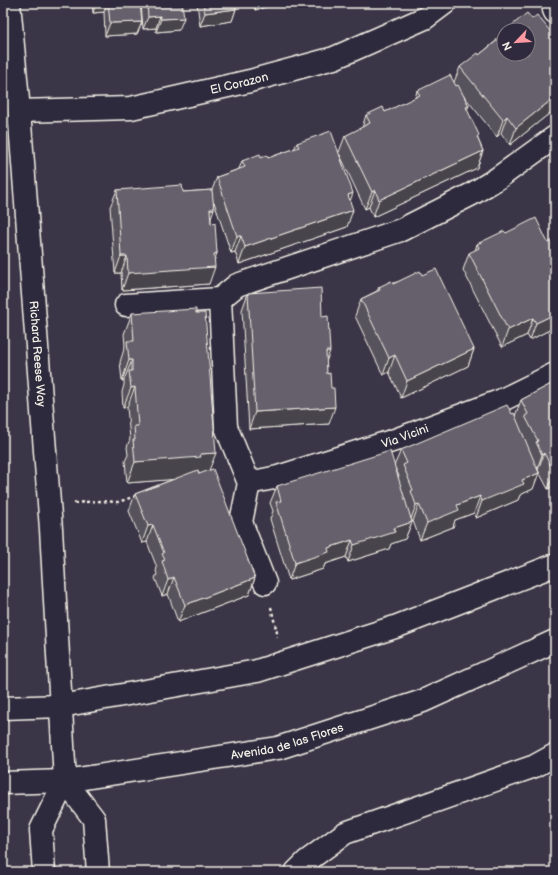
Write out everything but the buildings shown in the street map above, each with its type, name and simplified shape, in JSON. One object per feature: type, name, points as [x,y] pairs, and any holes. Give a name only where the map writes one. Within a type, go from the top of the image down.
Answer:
[{"type":"street","name":"Richard Reese Way","points":[[9,3],[51,529],[65,781]]},
{"type":"street","name":"El Corazon","points":[[18,111],[131,108],[250,81],[334,58],[425,18],[445,3]]},
{"type":"street","points":[[126,305],[220,299],[237,285],[401,230],[472,194],[498,178],[555,138]]},
{"type":"street","points":[[220,299],[226,427],[249,482],[241,522],[265,583]]},
{"type":"street","name":"Via Vicini","points":[[249,482],[278,477],[395,440],[502,400],[555,374]]},
{"type":"street","points":[[3,708],[61,706],[257,671],[395,627],[555,565]]},
{"type":"street","name":"Avenida de las Flores","points":[[3,783],[65,781],[278,748],[423,701],[555,641]]},
{"type":"street","points":[[296,872],[307,861],[345,833],[535,766],[555,755]]},
{"type":"street","points":[[44,872],[41,830],[65,781],[94,819],[98,872]]},
{"type":"path","points":[[49,505],[97,501],[118,502],[137,496]]},
{"type":"path","points":[[265,583],[283,662]]}]
